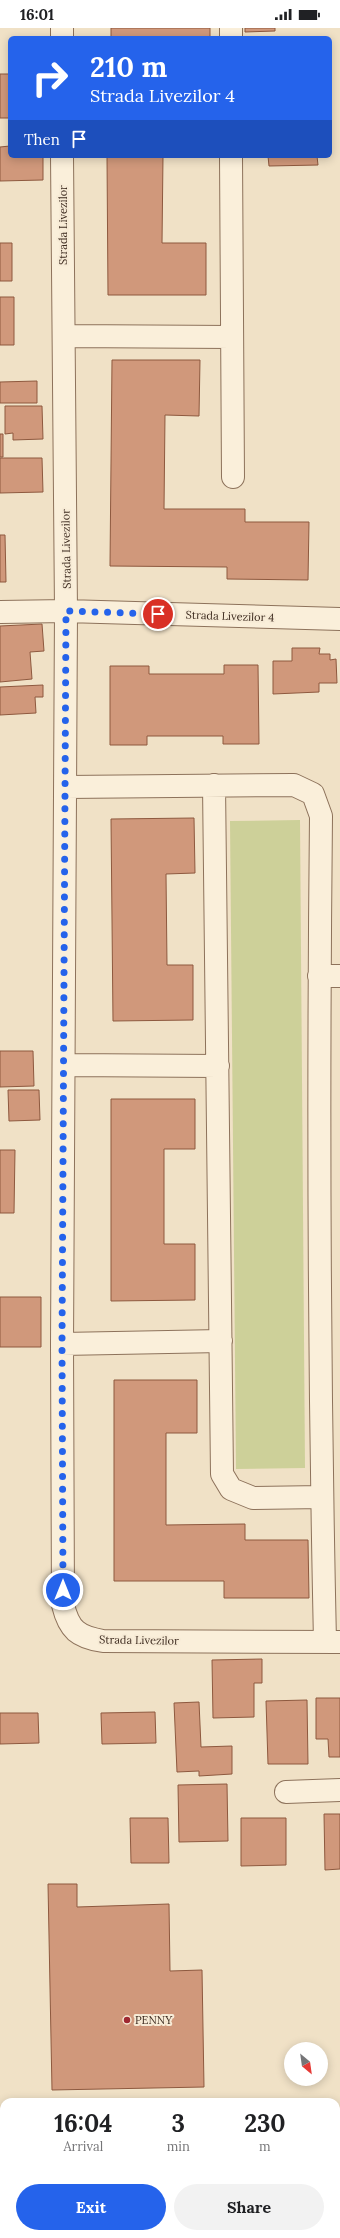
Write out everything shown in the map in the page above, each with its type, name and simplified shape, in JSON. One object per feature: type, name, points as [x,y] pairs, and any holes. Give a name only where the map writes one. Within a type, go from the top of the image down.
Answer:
[{"type":"street","name":"Strada Livezilor","points":[[62,158],[66,611],[65,1065],[62,1344],[63,1605],[67,1619],[74,1631],[86,1638],[103,1641],[332,1642]]},
{"type":"street","points":[[231,158],[233,477]]},
{"type":"street","points":[[64,336],[232,336]]},
{"type":"street","name":"Strada Livezilor 4","points":[[0,612],[66,611],[340,618]]},
{"type":"street","points":[[214,785],[222,1474],[231,1489],[253,1498],[322,1497]]},
{"type":"street","points":[[66,787],[294,785],[313,794],[321,816],[330,976],[330,1277],[322,1497],[332,1642]]},
{"type":"street","points":[[65,1065],[218,1066]]},
{"type":"street","points":[[62,1344],[221,1341]]},
{"type":"street","points":[[286,1792],[340,1790]]},
{"type":"green space","points":[[300,820],[305,1468],[236,1469],[230,821]]},
{"type":"building","points":[[111,28],[210,28],[210,36],[111,36]]},
{"type":"building","points":[[245,28],[275,28],[275,31],[245,32]]},
{"type":"building","points":[[0,74],[8,74],[8,118],[0,118]]},
{"type":"building","points":[[8,146],[8,158],[43,158],[43,180],[0,181],[0,147]]},
{"type":"building","points":[[107,158],[163,158],[162,243],[206,243],[206,295],[108,295]]},
{"type":"building","points":[[268,158],[317,158],[318,165],[269,166]]},
{"type":"building","points":[[0,243],[12,243],[12,281],[0,281]]},
{"type":"building","points":[[0,297],[14,297],[14,345],[0,345]]},
{"type":"building","points":[[112,360],[200,360],[199,416],[165,415],[164,509],[245,509],[245,522],[309,522],[308,580],[227,579],[227,567],[110,566]]},
{"type":"building","points":[[37,381],[37,403],[0,403],[0,382]]},
{"type":"building","points":[[5,406],[42,406],[43,439],[13,440],[13,433],[5,434]]},
{"type":"building","points":[[0,434],[3,434],[3,457],[0,457]]},
{"type":"building","points":[[0,458],[42,458],[43,492],[0,493]]},
{"type":"building","points":[[0,535],[5,535],[6,582],[0,582]]},
{"type":"building","points":[[42,624],[44,651],[30,652],[32,679],[0,682],[0,626]]},
{"type":"building","points":[[292,648],[320,648],[319,654],[330,654],[330,660],[336,659],[337,683],[319,683],[319,692],[273,694],[273,661],[292,661]]},
{"type":"building","points":[[224,665],[258,665],[259,744],[223,744],[223,736],[147,736],[147,745],[110,745],[110,666],[149,666],[149,674],[224,674]]},
{"type":"building","points":[[43,685],[43,697],[35,697],[36,713],[0,715],[0,687]]},
{"type":"building","points":[[194,818],[195,873],[166,874],[167,965],[193,965],[193,1020],[113,1021],[111,819]]},
{"type":"building","points":[[0,1051],[33,1051],[34,1086],[0,1087]]},
{"type":"building","points":[[8,1090],[39,1090],[40,1120],[9,1121]]},
{"type":"building","points":[[111,1099],[195,1099],[195,1149],[164,1149],[164,1244],[195,1244],[195,1300],[111,1301]]},
{"type":"building","points":[[0,1150],[15,1150],[14,1213],[0,1213]]},
{"type":"building","points":[[0,1297],[41,1297],[41,1347],[0,1347]]},
{"type":"building","points":[[114,1380],[197,1380],[197,1433],[166,1433],[166,1525],[245,1524],[245,1540],[308,1540],[309,1598],[224,1598],[224,1581],[114,1581]]},
{"type":"building","points":[[262,1659],[262,1683],[254,1683],[254,1717],[213,1718],[212,1660]]},
{"type":"building","points":[[316,1698],[340,1698],[340,1757],[329,1757],[328,1739],[316,1739]]},
{"type":"building","points":[[307,1700],[308,1764],[268,1764],[266,1701]]},
{"type":"building","points":[[199,1702],[201,1747],[232,1746],[232,1774],[199,1776],[199,1771],[177,1772],[174,1703]]},
{"type":"building","points":[[155,1712],[156,1743],[102,1744],[101,1713]]},
{"type":"building","points":[[0,1713],[38,1713],[39,1743],[0,1744]]},
{"type":"building","points":[[227,1784],[228,1841],[179,1842],[178,1785]]},
{"type":"building","points":[[324,1814],[340,1814],[340,1869],[325,1870]]},
{"type":"building","points":[[130,1818],[168,1818],[169,1863],[131,1863]]},
{"type":"building","points":[[241,1818],[286,1818],[286,1865],[241,1866]]},
{"type":"building","name":"PENNY","points":[[48,1884],[77,1884],[77,1907],[169,1904],[170,1971],[202,1970],[204,2087],[52,2090]]},
{"type":"place","name":"PENNY","points":[[127,2020]]},
{"type":"route","points":[[63,1590],[62,1344],[66,972],[66,611],[158,614]]}]
